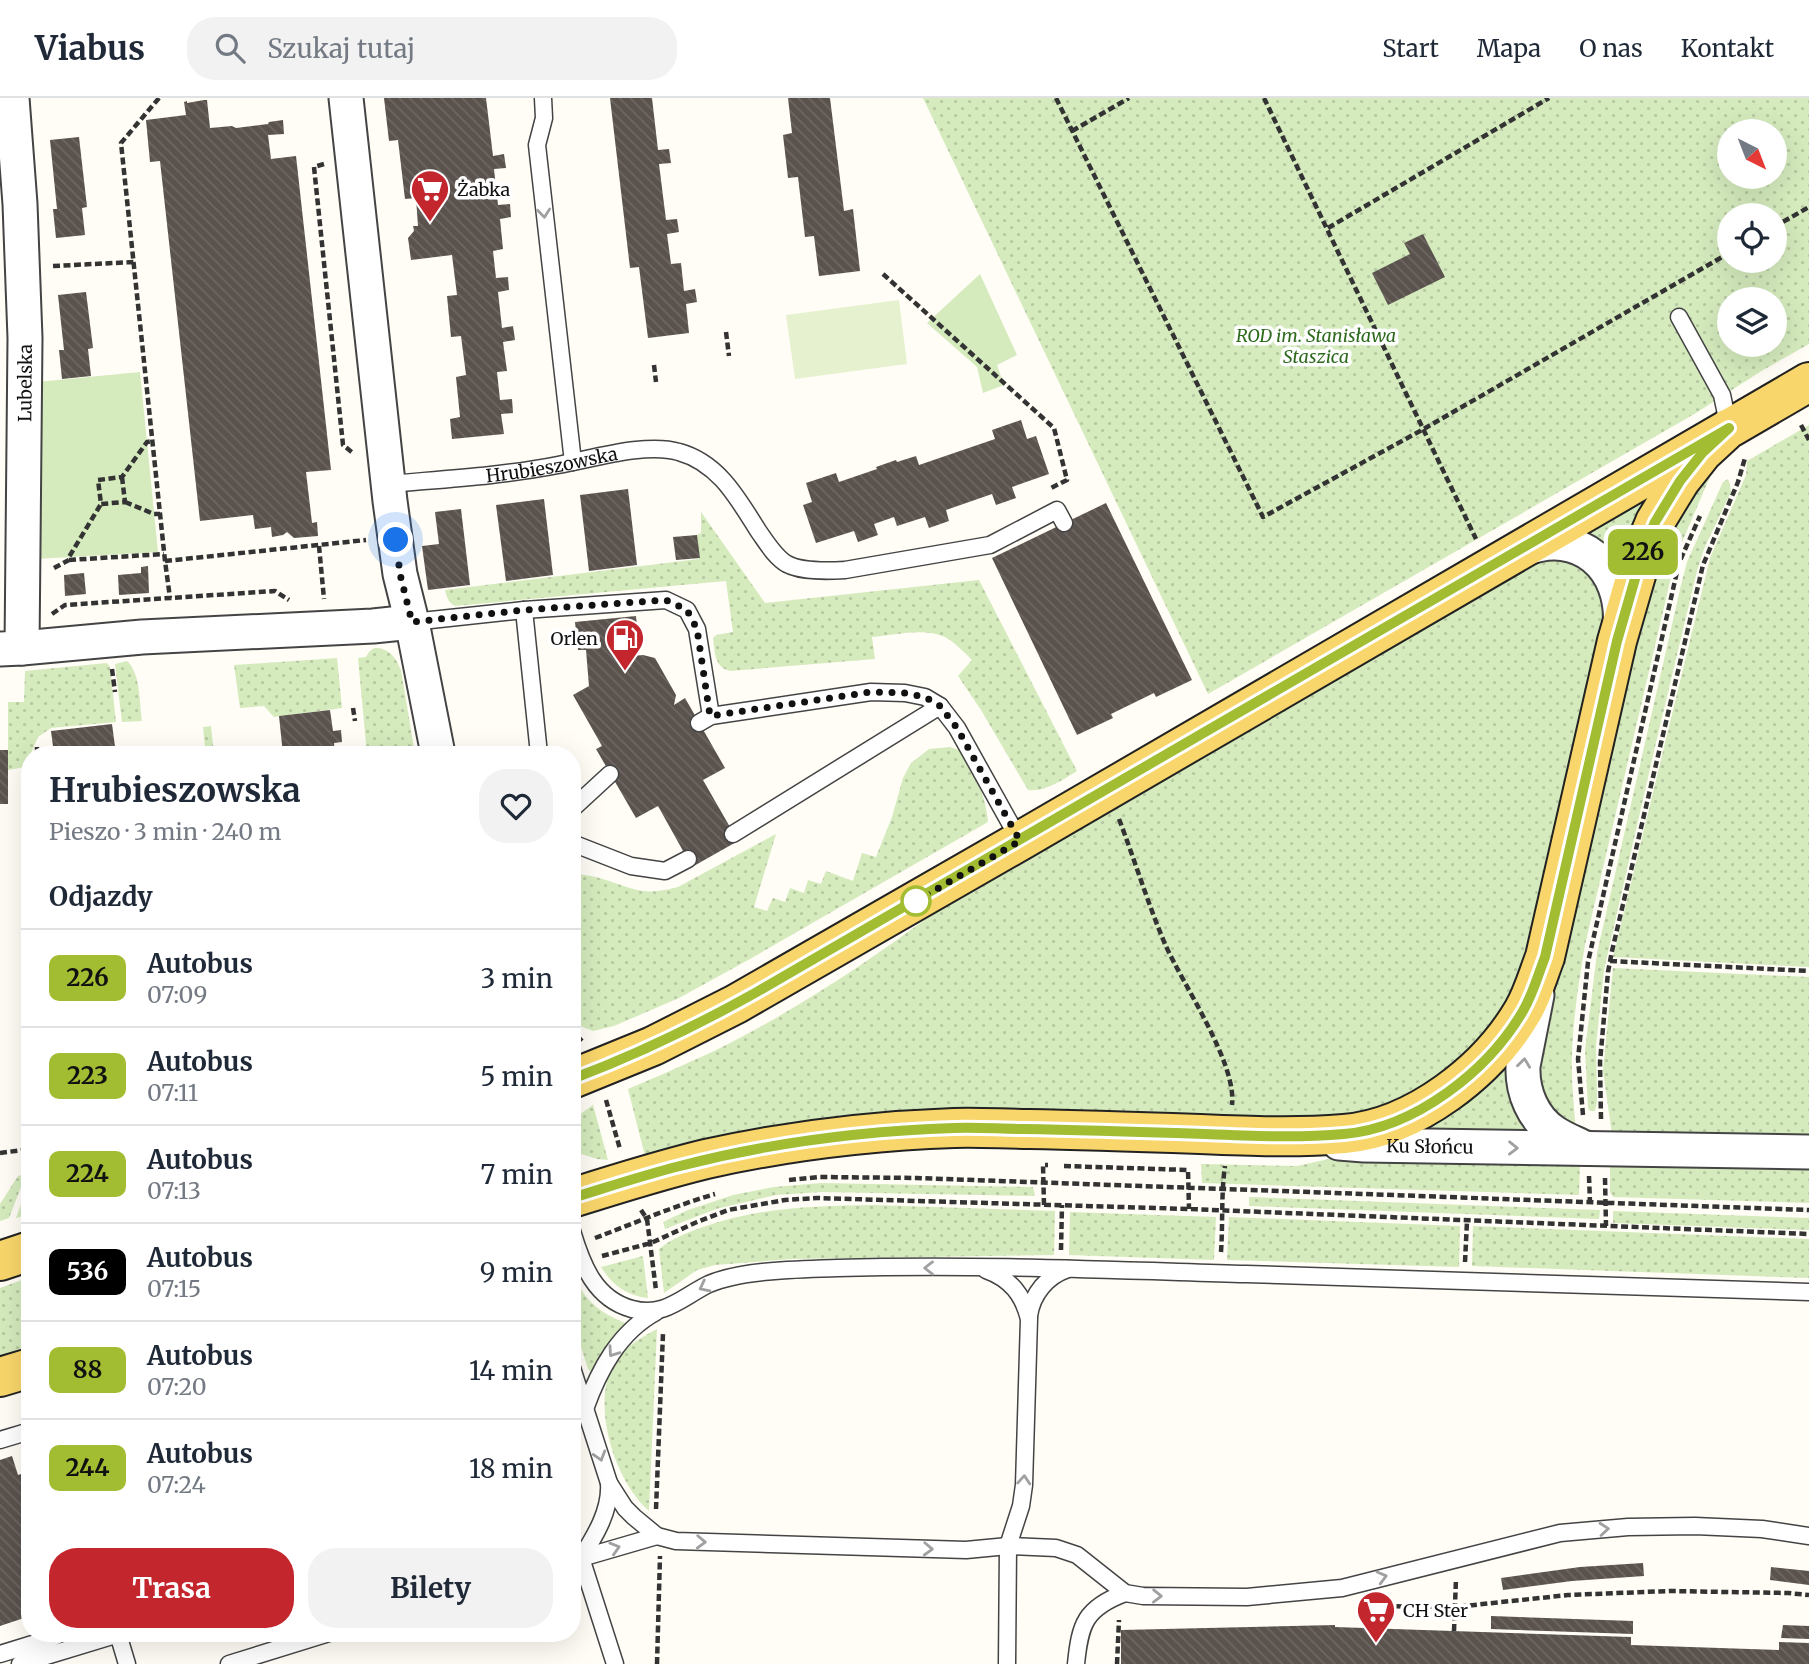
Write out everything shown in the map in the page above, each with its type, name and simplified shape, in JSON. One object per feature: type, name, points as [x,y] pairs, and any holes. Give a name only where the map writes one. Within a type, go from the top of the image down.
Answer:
[{"type":"main road","name":"Ku Słońcu","points":[[581,1075],[710,1018],[1503,560],[1737,443],[1796,402]]},
{"type":"main road","name":"Ku Słońcu","points":[[581,1195],[716,1157],[809,1140],[874,1133],[956,1128],[1274,1136],[1345,1134],[1397,1120],[1451,1090],[1481,1064],[1514,1025],[1534,988],[1545,957],[1619,632],[1643,551],[1655,522],[1694,462],[1713,441],[1737,443]]},
{"type":"main road","points":[[0,1261],[21,1254]]},
{"type":"main road","points":[[0,1377],[21,1371]]},
{"type":"street","name":"Lubelska","points":[[11,649],[22,579],[25,325],[12,98]]},
{"type":"street","points":[[346,98],[400,574],[420,622],[437,746]]},
{"type":"street","name":"Ku Słońcu","points":[[1503,560],[1532,546],[1555,543],[1581,548],[1597,558],[1610,576],[1616,590],[1620,613],[1619,632]]},
{"type":"street","points":[[11,649],[142,637],[420,622]]},
{"type":"street","name":"Ku Słońcu","points":[[1545,957],[1524,1058],[1524,1086],[1531,1106],[1549,1129],[1556,1134],[1590,1141]]},
{"type":"street","name":"Ku Słońcu","points":[[1274,1136],[1364,1145],[1590,1141],[1809,1152]]},
{"type":"lane","points":[[543,98],[544,118],[537,145],[573,462]]},
{"type":"lane","points":[[1679,317],[1722,396],[1737,443]]},
{"type":"lane","name":"Hrubieszowska","points":[[389,484],[476,476],[658,449],[678,451],[700,460],[719,474],[773,552],[787,564],[822,571],[845,570],[990,545],[1057,510],[1064,523]]},
{"type":"lane","points":[[420,622],[524,610],[666,600],[687,610],[697,629],[705,719],[871,692],[905,693],[925,697],[940,706],[957,728],[1020,841]]},
{"type":"lane","points":[[524,610],[538,746]]},
{"type":"lane","points":[[733,834],[940,706]]},
{"type":"lane","points":[[581,801],[610,774]]},
{"type":"lane","points":[[581,847],[631,866],[665,871],[688,859]]},
{"type":"lane","points":[[581,1256],[588,1275],[614,1302],[648,1312],[670,1307],[713,1282],[735,1276],[838,1268],[1066,1268],[1809,1292]]},
{"type":"lane","points":[[963,1268],[985,1270],[999,1275],[1011,1284],[1020,1295],[1029,1319]]},
{"type":"lane","points":[[1007,1664],[1008,1546],[1021,1506],[1024,1485],[1029,1319],[1032,1301],[1037,1293],[1051,1278],[1066,1268]]},
{"type":"lane","points":[[585,1409],[598,1374],[620,1342],[632,1328],[658,1310]]},
{"type":"lane","points":[[581,1396],[609,1483],[625,1508],[657,1536],[694,1542],[942,1550],[1008,1546],[1056,1548],[1077,1555],[1125,1593],[1143,1596],[1248,1597],[1336,1589],[1560,1533],[1628,1527],[1695,1526],[1749,1528],[1809,1536]]},
{"type":"lane","points":[[0,1440],[21,1434]]},
{"type":"lane","points":[[581,1555],[590,1545],[603,1516],[609,1497],[609,1483]]},
{"type":"lane","points":[[581,1558],[657,1536]]},
{"type":"lane","points":[[581,1570],[615,1664]]},
{"type":"lane","points":[[1076,1664],[1079,1637],[1086,1620],[1094,1609],[1125,1593]]},
{"type":"lane","points":[[0,1654],[39,1642]]},
{"type":"lane","points":[[20,1664],[87,1642]]},
{"type":"lane","points":[[115,1642],[127,1664]]},
{"type":"lane","points":[[229,1664],[300,1642]]},
{"type":"path","points":[[159,98],[121,143],[170,598]]},
{"type":"path","points":[[1056,98],[1263,517],[1422,430],[1717,260]]},
{"type":"path","points":[[1072,131],[1129,98]]},
{"type":"path","points":[[1264,98],[1422,430],[1503,560]]},
{"type":"path","points":[[1328,228],[1549,98]]},
{"type":"path","points":[[1787,220],[1809,207]]},
{"type":"path","points":[[49,266],[134,262]]},
{"type":"path","points":[[883,274],[1054,428],[1067,480],[1044,492]]},
{"type":"path","points":[[726,332],[729,356]]},
{"type":"path","points":[[654,365],[656,382]]},
{"type":"path","points":[[1796,402],[1809,440]]},
{"type":"path","points":[[125,502],[122,477],[147,442],[153,441]]},
{"type":"path","points":[[1590,1203],[1590,1141],[1610,961],[1703,565],[1738,482],[1737,443]]},
{"type":"path","points":[[69,560],[101,503],[99,480],[122,477]]},
{"type":"path","points":[[101,503],[125,502],[160,514]]},
{"type":"path","points":[[1590,1141],[1578,1059],[1588,962],[1679,563],[1704,507]]},
{"type":"path","points":[[165,561],[370,540]]},
{"type":"path","points":[[319,546],[324,610]]},
{"type":"path","points":[[22,579],[35,578],[69,560],[164,555]]},
{"type":"path","points":[[112,668],[115,692]]},
{"type":"path","points":[[354,708],[355,721]]},
{"type":"path","points":[[1103,793],[1117,812],[1166,945],[1222,1056],[1233,1096],[1222,1189],[1221,1273]]},
{"type":"path","points":[[1610,961],[1809,971]]},
{"type":"path","points":[[606,1098],[623,1162]]},
{"type":"path","points":[[0,1153],[21,1152]]},
{"type":"path","points":[[1044,1205],[1043,1165],[1188,1170],[1189,1209]]},
{"type":"path","points":[[784,1180],[820,1177],[917,1178],[1809,1210]]},
{"type":"path","points":[[1605,1177],[1606,1226]]},
{"type":"path","points":[[592,1239],[720,1192]]},
{"type":"path","points":[[597,1258],[651,1243],[729,1210],[785,1200],[817,1198],[1189,1209],[1809,1234]]},
{"type":"path","points":[[637,1203],[647,1219],[658,1310],[663,1328],[656,1514],[661,1560],[657,1664]]},
{"type":"path","points":[[1062,1205],[1066,1268]]},
{"type":"path","points":[[1465,1266],[1467,1221]]},
{"type":"path","points":[[1454,1631],[1456,1570]]},
{"type":"path","points":[[1360,1606],[1455,1607],[1568,1595],[1669,1591],[1809,1595]]},
{"type":"path","points":[[1117,1664],[1118,1620],[1124,1615]]},
{"type":"green space","name":"ROD im. Stanisława Staszica","points":[[923,98],[1809,98],[1809,344],[1787,356],[1787,287],[1717,287],[1717,357],[1786,357],[1696,413],[1208,694]]},
{"type":"green space","points":[[980,274],[1017,355],[997,365],[1004,385],[983,393],[977,367],[927,323]]},
{"type":"green space","points":[[899,300],[907,364],[795,379],[786,315]]},
{"type":"green space","points":[[140,372],[158,552],[36,559],[37,382]]},
{"type":"green space","points":[[1809,425],[1809,967],[1613,957],[1710,558],[1746,475],[1747,461]]},
{"type":"green space","points":[[1719,456],[1676,556],[1585,945],[1573,1041],[1576,1132],[1567,1128],[1541,1093],[1537,1064],[1559,960],[1659,544]]},
{"type":"green space","points":[[1728,479],[1731,492],[1704,549],[1697,571],[1604,970],[1596,1046],[1597,1101],[1595,1111],[1590,1111],[1585,1050],[1597,953],[1687,562],[1723,482]]},
{"type":"green space","points":[[1667,484],[1628,568],[1577,534]]},
{"type":"green space","points":[[701,512],[765,603],[979,580],[1077,771],[1047,787],[1028,790],[958,676],[972,660],[953,642],[933,633],[912,632],[872,637],[875,659],[730,671],[718,662],[713,638],[733,632],[726,581],[455,606],[446,595],[445,590],[699,559],[697,535],[701,533]]},
{"type":"green space","points":[[1560,559],[1579,564],[1598,583],[1608,612],[1531,953],[1500,1018],[1436,1082],[1365,1114],[646,1160],[628,1089],[712,1052],[777,1017],[871,958],[961,893],[1521,570],[1542,561]]},
{"type":"green space","points":[[374,648],[384,649],[391,654],[401,670],[414,746],[366,746],[358,658],[366,657]]},
{"type":"green space","points":[[337,658],[342,708],[274,717],[264,706],[240,708],[234,665]]},
{"type":"green space","points":[[127,661],[135,673],[139,689],[142,721],[122,722],[115,664]]},
{"type":"green space","points":[[107,663],[110,667],[116,722],[51,728],[38,737],[34,746],[21,746],[21,768],[8,770],[8,702],[24,702],[25,671]]},
{"type":"green space","points":[[211,726],[213,746],[205,746],[203,727]]},
{"type":"green space","points":[[950,747],[962,752],[977,778],[988,822],[679,998],[614,1026],[593,1031],[581,1026],[581,875],[641,891],[666,890],[678,887],[776,834],[754,907],[767,911],[773,898],[785,902],[790,888],[804,893],[808,880],[821,884],[826,871],[853,881],[862,853],[876,857],[892,817],[903,778],[911,763],[929,749]]},
{"type":"green space","points":[[1613,968],[1809,977],[1809,1143],[1612,1134],[1603,1071]]},
{"type":"green space","points":[[1515,1048],[1540,1138],[1404,1135]]},
{"type":"green space","points":[[593,1105],[608,1160],[581,1154],[581,1114]]},
{"type":"green space","points":[[1347,1155],[1580,1162],[1579,1195],[1202,1183],[1201,1164],[1297,1166]]},
{"type":"green space","points":[[1610,1163],[1809,1169],[1809,1203],[1613,1197],[1610,1192]]},
{"type":"green space","points":[[21,1175],[21,1187],[9,1218],[0,1221],[0,1204]]},
{"type":"green space","points":[[821,1183],[1033,1187],[1035,1196],[822,1192],[776,1195],[716,1209],[665,1229],[663,1222],[688,1210],[733,1195],[774,1187]]},
{"type":"green space","points":[[1249,1197],[1600,1210],[1599,1219],[1249,1206]]},
{"type":"green space","points":[[874,1205],[1055,1211],[1054,1255],[791,1259],[715,1265],[697,1270],[664,1293],[659,1249],[686,1234],[745,1215],[809,1207]]},
{"type":"green space","points":[[1613,1211],[1809,1218],[1809,1230],[1613,1223]]},
{"type":"green space","points":[[1070,1212],[1216,1217],[1214,1260],[1069,1255]]},
{"type":"green space","points":[[1229,1217],[1460,1226],[1459,1267],[1227,1260]]},
{"type":"green space","points":[[1473,1226],[1809,1239],[1809,1278],[1472,1266]]},
{"type":"green space","points":[[643,1256],[648,1298],[633,1295],[621,1288],[601,1267]]},
{"type":"green space","points":[[21,1280],[21,1357],[0,1363],[0,1288]]},
{"type":"green space","points":[[581,1290],[593,1304],[626,1325],[593,1371],[588,1369],[581,1347]]},
{"type":"green space","points":[[657,1329],[649,1511],[626,1482],[617,1464],[610,1444],[605,1403],[606,1384],[620,1355]]},
{"type":"building","points":[[384,98],[486,98],[493,156],[504,154],[506,168],[494,169],[498,205],[510,204],[511,217],[500,219],[503,249],[493,251],[496,278],[508,277],[509,290],[498,292],[502,328],[513,326],[515,340],[503,342],[507,371],[497,372],[500,400],[512,399],[513,413],[501,414],[504,434],[452,439],[450,419],[460,417],[456,377],[466,375],[461,336],[451,337],[447,296],[457,295],[452,255],[411,260],[408,238],[414,231],[413,226],[418,226],[416,198],[405,199],[398,140],[389,141]]},
{"type":"building","points":[[610,98],[652,98],[658,150],[669,149],[671,163],[659,164],[666,220],[677,219],[679,232],[667,234],[671,264],[681,263],[684,291],[695,289],[697,302],[686,304],[689,333],[648,338],[639,267],[630,268]]},
{"type":"building","points":[[788,98],[830,98],[844,211],[853,209],[860,271],[819,276],[814,236],[805,237],[798,177],[788,178],[783,135],[792,133]]},
{"type":"building","points":[[207,100],[210,128],[236,128],[283,120],[284,134],[268,135],[271,159],[296,156],[331,470],[306,472],[312,523],[317,522],[318,536],[294,538],[287,532],[272,537],[271,527],[255,529],[253,515],[200,521],[160,161],[150,162],[146,120],[186,115],[184,102]]},
{"type":"building","points":[[79,137],[87,207],[82,208],[85,235],[56,238],[53,209],[57,209],[50,140]]},
{"type":"building","points":[[1423,234],[1445,277],[1388,305],[1372,273],[1410,254],[1404,243]]},
{"type":"building","points":[[86,292],[93,348],[88,349],[91,376],[62,379],[59,350],[64,350],[58,295]]},
{"type":"building","points":[[1021,420],[1027,439],[1036,436],[1049,474],[1012,487],[1016,498],[996,505],[992,494],[946,510],[949,521],[929,528],[925,517],[897,526],[894,517],[874,524],[878,535],[858,542],[854,531],[816,543],[803,505],[812,502],[806,483],[836,473],[839,482],[896,460],[897,462],[916,456],[919,465],[995,439],[992,430]]},
{"type":"building","points":[[628,489],[637,565],[589,571],[580,495]]},
{"type":"building","points":[[544,499],[553,575],[506,581],[496,505]]},
{"type":"building","points":[[1106,503],[1192,680],[1156,697],[1154,693],[1111,714],[1113,718],[1077,735],[992,558]]},
{"type":"building","points":[[461,509],[470,585],[428,590],[422,546],[439,544],[435,512]]},
{"type":"building","points":[[697,535],[700,558],[676,560],[673,537]]},
{"type":"building","points":[[148,566],[149,593],[119,595],[118,575],[141,573],[141,567]]},
{"type":"building","points":[[84,573],[86,594],[65,596],[64,575]]},
{"type":"building","points":[[636,616],[639,644],[631,645],[632,656],[655,658],[676,695],[674,705],[685,698],[725,768],[703,780],[738,841],[692,867],[658,806],[636,818],[596,749],[602,746],[573,695],[589,686],[586,650],[578,650],[575,622]]},
{"type":"building","points":[[330,710],[333,731],[341,730],[342,742],[334,743],[334,746],[282,746],[279,716]]},
{"type":"building","points":[[112,724],[115,746],[53,746],[51,731]]},
{"type":"building","points":[[0,750],[8,750],[8,804],[0,804]]},
{"type":"building","points":[[12,1456],[18,1475],[21,1474],[21,1619],[0,1626],[0,1460]]},
{"type":"building","points":[[1643,1563],[1644,1576],[1572,1581],[1503,1590],[1501,1578],[1580,1567]]},
{"type":"building","points":[[1771,1567],[1809,1571],[1809,1585],[1770,1580]]},
{"type":"building","points":[[1491,1616],[1633,1621],[1633,1634],[1491,1629]]},
{"type":"building","name":"CH Ster","points":[[1335,1625],[1631,1637],[1631,1645],[1779,1650],[1779,1642],[1809,1643],[1809,1664],[1121,1664],[1121,1630]]},
{"type":"building","points":[[1783,1625],[1809,1626],[1809,1639],[1781,1638]]},
{"type":"bus line","name":"226","points":[[581,1076],[677,1034],[755,993],[1729,428],[1713,441],[1680,481],[1655,522],[1643,551],[1617,641],[1545,957],[1534,988],[1505,1037],[1481,1064],[1451,1090],[1397,1120],[1345,1134],[1274,1136],[956,1128],[874,1133],[751,1150],[651,1174],[581,1195]]},
{"type":"place","name":"Żabka","points":[[430,223]]},
{"type":"place","name":"Orlen","points":[[625,672]]},
{"type":"place","name":"CH Ster","points":[[1376,1644]]},
{"type":"route","points":[[396,540],[400,574],[412,622],[524,610],[666,600],[687,610],[697,629],[710,716],[871,692],[905,693],[925,697],[940,706],[957,728],[1020,841],[916,901]]}]
